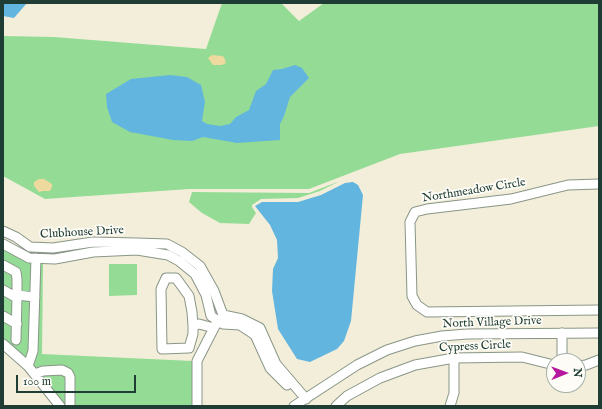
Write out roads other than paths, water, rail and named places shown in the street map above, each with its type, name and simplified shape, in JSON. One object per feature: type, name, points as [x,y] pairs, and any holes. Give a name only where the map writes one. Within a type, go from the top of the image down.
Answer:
[{"type":"street","name":"Northmeadow Circle","points":[[599,184],[568,185],[511,199],[415,212],[410,222],[412,296],[417,305],[428,312],[599,310]]},
{"type":"street","name":"Clubhouse Drive","points":[[3,231],[16,237],[30,247],[54,248],[94,242],[167,244],[182,252],[200,266],[214,290],[218,321]]},
{"type":"street","name":"Clubhouse Drive","points":[[3,244],[29,258],[55,259],[93,252],[137,250],[168,255],[179,261],[195,274],[206,295],[211,316],[218,321]]},
{"type":"street","points":[[28,366],[33,351],[36,258]]},
{"type":"street","points":[[3,265],[16,272],[16,340]]},
{"type":"street","points":[[166,278],[176,278],[189,296],[193,326],[193,334],[189,348],[162,349],[161,289],[166,278]]},
{"type":"street","points":[[3,290],[17,296],[35,296]]},
{"type":"street","points":[[3,316],[17,324]]},
{"type":"street","points":[[197,406],[197,361],[218,321]]},
{"type":"street","points":[[193,326],[218,321],[223,324],[240,325],[255,335],[270,368],[304,402]]},
{"type":"street","points":[[562,333],[562,353]]},
{"type":"street","name":"North Village Drive","points":[[294,406],[304,402],[357,365],[387,350],[415,341],[442,336],[467,334],[599,333]]},
{"type":"street","points":[[3,344],[28,366],[60,406]]},
{"type":"street","name":"Cypress Circle","points":[[336,406],[347,396],[380,378],[415,365],[454,358],[522,357],[546,362]]},
{"type":"street","points":[[450,406],[454,393],[454,358]]},
{"type":"street","points":[[586,365],[599,360]]},
{"type":"street","points":[[35,374],[43,371],[62,370],[68,373],[70,377],[70,406]]},
{"type":"water","points":[[3,3],[27,3],[14,18],[3,16]]},
{"type":"water","points":[[295,65],[302,68],[309,78],[290,97],[280,124],[280,140],[237,143],[203,137],[192,141],[173,140],[130,132],[112,122],[107,107],[106,94],[131,79],[170,75],[187,77],[201,85],[205,102],[202,121],[207,124],[220,126],[230,124],[236,117],[249,110],[256,91],[266,84],[273,70]]},
{"type":"water","points":[[353,182],[358,185],[363,195],[351,321],[344,341],[337,349],[310,362],[297,359],[278,329],[272,291],[273,269],[278,258],[277,240],[270,225],[255,206],[262,202],[298,202],[321,195],[345,183]]}]
